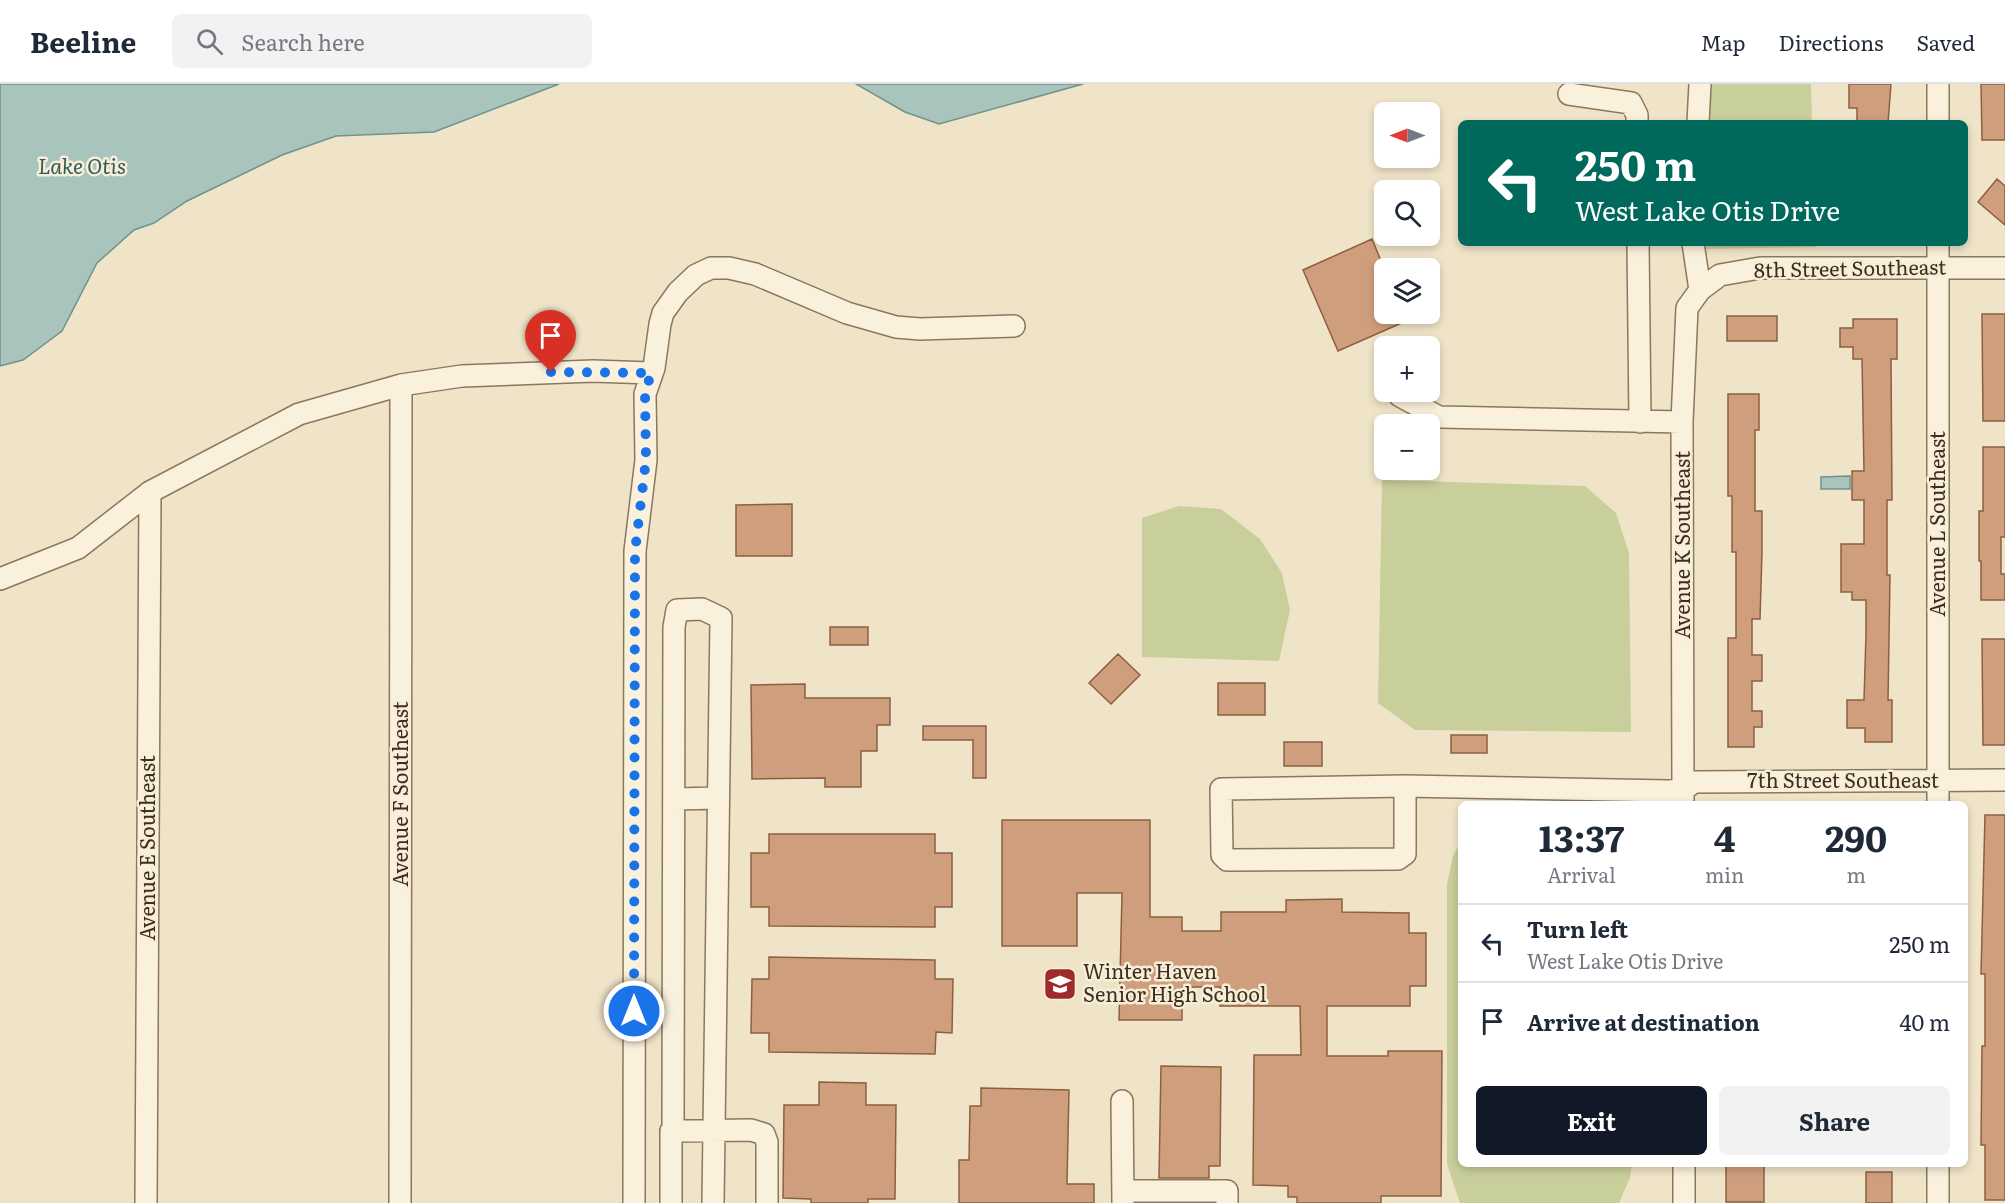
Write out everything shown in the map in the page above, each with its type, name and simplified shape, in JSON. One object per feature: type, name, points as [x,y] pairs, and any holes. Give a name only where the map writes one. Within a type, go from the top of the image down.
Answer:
[{"type":"street","points":[[1698,120],[1700,84]]},
{"type":"street","points":[[1938,84],[1938,120]]},
{"type":"street","points":[[1569,94],[1631,103],[1637,120]]},
{"type":"street","points":[[1638,246],[1640,422]]},
{"type":"street","points":[[1693,246],[1700,290]]},
{"type":"street","name":"Avenue L Southeast","points":[[1938,246],[1938,801]]},
{"type":"street","points":[[634,1203],[633,603],[635,551],[646,460],[645,394],[663,313],[678,292],[696,275],[711,268],[729,268],[755,274],[847,313],[896,327],[920,329],[1014,326]]},
{"type":"street","name":"8th Street Southeast","points":[[1700,290],[1720,275],[1760,268],[2005,268]]},
{"type":"street","name":"Avenue K Southeast","points":[[1683,797],[1682,422],[1684,344],[1687,308],[1700,290]]},
{"type":"street","points":[[0,579],[78,548],[150,492],[299,414],[400,385],[489,373],[593,371],[651,373]]},
{"type":"street","name":"Avenue F Southeast","points":[[400,385],[400,1203]]},
{"type":"street","points":[[1411,402],[1439,417],[1682,422]]},
{"type":"street","name":"Avenue E Southeast","points":[[146,1203],[150,492]]},
{"type":"street","points":[[671,1203],[674,627],[677,610],[702,609],[721,618],[713,1203]]},
{"type":"street","name":"7th Street Southeast","points":[[1405,786],[1405,854],[1398,859],[1227,860],[1222,855],[1221,789],[1405,786],[1683,797],[1694,782],[2005,780]]},
{"type":"street","points":[[674,799],[718,798]]},
{"type":"street","points":[[1122,1101],[1123,1197],[1227,1197]]},
{"type":"street","points":[[673,1131],[760,1131],[764,1134],[767,1142],[767,1203]]},
{"type":"street","points":[[1684,1167],[1684,1203]]},
{"type":"street","points":[[1938,1167],[1938,1203]]},
{"type":"green space","points":[[1712,84],[1811,84],[1812,120],[1708,120]]},
{"type":"green space","points":[[1700,246],[1817,246],[1817,247],[1700,249]]},
{"type":"green space","points":[[1382,480],[1585,486],[1616,513],[1629,553],[1631,732],[1415,730],[1378,703]]},
{"type":"green space","points":[[1179,506],[1221,509],[1260,539],[1282,573],[1290,610],[1279,661],[1142,657],[1142,518]]},
{"type":"green space","points":[[1458,847],[1458,1167],[1632,1167],[1630,1178],[1619,1203],[1460,1203],[1447,1164],[1447,884],[1453,856]]},
{"type":"water","name":"Lake Otis","points":[[0,84],[559,84],[434,132],[336,136],[282,155],[187,201],[154,223],[134,230],[97,263],[62,331],[23,360],[0,366]]},
{"type":"water","points":[[856,84],[1083,84],[939,124],[905,112]]},
{"type":"water","points":[[1850,476],[1850,489],[1821,489],[1821,477]]},
{"type":"building","points":[[1849,84],[1891,84],[1888,120],[1857,120],[1857,108],[1849,108]]},
{"type":"building","points":[[1981,84],[2005,84],[2005,140],[1982,140]]},
{"type":"building","points":[[1997,179],[2005,186],[2005,225],[1978,202]]},
{"type":"building","points":[[1372,239],[1380,258],[1374,258],[1374,324],[1399,324],[1338,351],[1303,270]]},
{"type":"building","points":[[1982,314],[2005,314],[2005,421],[1983,421]]},
{"type":"building","points":[[1727,316],[1777,316],[1777,341],[1727,341]]},
{"type":"building","points":[[1853,319],[1897,319],[1897,359],[1891,359],[1892,500],[1887,500],[1887,575],[1890,575],[1888,700],[1892,700],[1892,742],[1865,742],[1865,728],[1847,728],[1847,700],[1864,700],[1866,634],[1866,600],[1852,600],[1852,592],[1841,592],[1841,544],[1864,544],[1864,500],[1852,500],[1852,471],[1864,471],[1862,359],[1853,359],[1853,347],[1840,347],[1840,328],[1853,328]]},
{"type":"building","points":[[1728,394],[1759,394],[1759,430],[1755,430],[1755,511],[1762,511],[1762,552],[1760,619],[1752,619],[1752,655],[1762,655],[1762,681],[1752,681],[1752,711],[1762,711],[1762,727],[1754,727],[1754,747],[1728,747],[1728,638],[1736,638],[1736,552],[1732,552],[1732,496],[1728,496]]},
{"type":"building","points":[[1983,447],[2005,447],[2005,537],[2001,537],[2001,574],[2005,574],[2005,600],[1981,600],[1979,511],[1983,511]]},
{"type":"building","points":[[792,504],[792,556],[736,556],[736,505]]},
{"type":"building","points":[[830,627],[868,627],[868,645],[830,645]]},
{"type":"building","points":[[1982,639],[2005,639],[2005,745],[1983,745]]},
{"type":"building","points":[[1118,654],[1140,675],[1111,704],[1089,683]]},
{"type":"building","points":[[1218,683],[1265,683],[1265,715],[1218,715]]},
{"type":"building","points":[[805,684],[805,698],[890,698],[890,725],[877,725],[877,751],[861,751],[861,787],[825,787],[825,778],[752,779],[751,685]]},
{"type":"building","points":[[923,726],[986,726],[986,778],[973,778],[973,740],[923,740]]},
{"type":"building","points":[[1451,735],[1487,735],[1487,753],[1451,753]]},
{"type":"building","points":[[1284,742],[1322,742],[1322,766],[1284,766]]},
{"type":"building","points":[[1985,815],[2005,815],[2005,1200],[1985,1200],[1985,1145],[1981,1145],[1982,1046],[1985,1046],[1985,974],[1981,974]]},
{"type":"building","points":[[1002,820],[1150,820],[1150,917],[1182,917],[1182,931],[1221,931],[1221,912],[1286,912],[1286,900],[1342,899],[1342,912],[1409,913],[1409,933],[1426,933],[1426,986],[1410,986],[1410,1006],[1327,1006],[1327,1056],[1388,1056],[1388,1051],[1442,1051],[1441,1196],[1381,1196],[1381,1203],[1297,1203],[1297,1197],[1288,1197],[1288,1186],[1253,1185],[1254,1055],[1301,1055],[1300,1006],[1220,1006],[1220,987],[1182,987],[1182,1020],[1119,1020],[1122,893],[1077,893],[1077,946],[1002,946]]},
{"type":"building","points":[[769,834],[935,834],[935,853],[952,853],[952,907],[935,907],[935,927],[769,926],[769,907],[751,907],[751,853],[769,853]]},
{"type":"building","points":[[769,957],[935,960],[935,979],[953,979],[952,1033],[936,1032],[935,1054],[769,1052],[769,1033],[751,1033],[752,979],[769,979]]},
{"type":"building","points":[[1161,1066],[1221,1067],[1220,1166],[1209,1166],[1209,1178],[1159,1178]]},
{"type":"building","points":[[819,1082],[866,1083],[866,1105],[896,1105],[895,1199],[868,1199],[868,1203],[811,1203],[811,1199],[783,1198],[784,1105],[819,1105]]},
{"type":"building","points":[[981,1088],[1069,1090],[1067,1184],[1094,1184],[1094,1203],[959,1203],[959,1160],[969,1160],[970,1106],[981,1106]]},
{"type":"building","points":[[1726,1167],[1764,1167],[1764,1202],[1726,1202]]},
{"type":"building","points":[[1866,1172],[1892,1172],[1892,1203],[1866,1203]]},
{"type":"place","name":"Winter Haven Senior High School","points":[[1060,984]]},
{"type":"route","points":[[551,372],[651,373],[645,394],[646,460],[643,500],[636,538],[633,603],[634,1011]]}]
